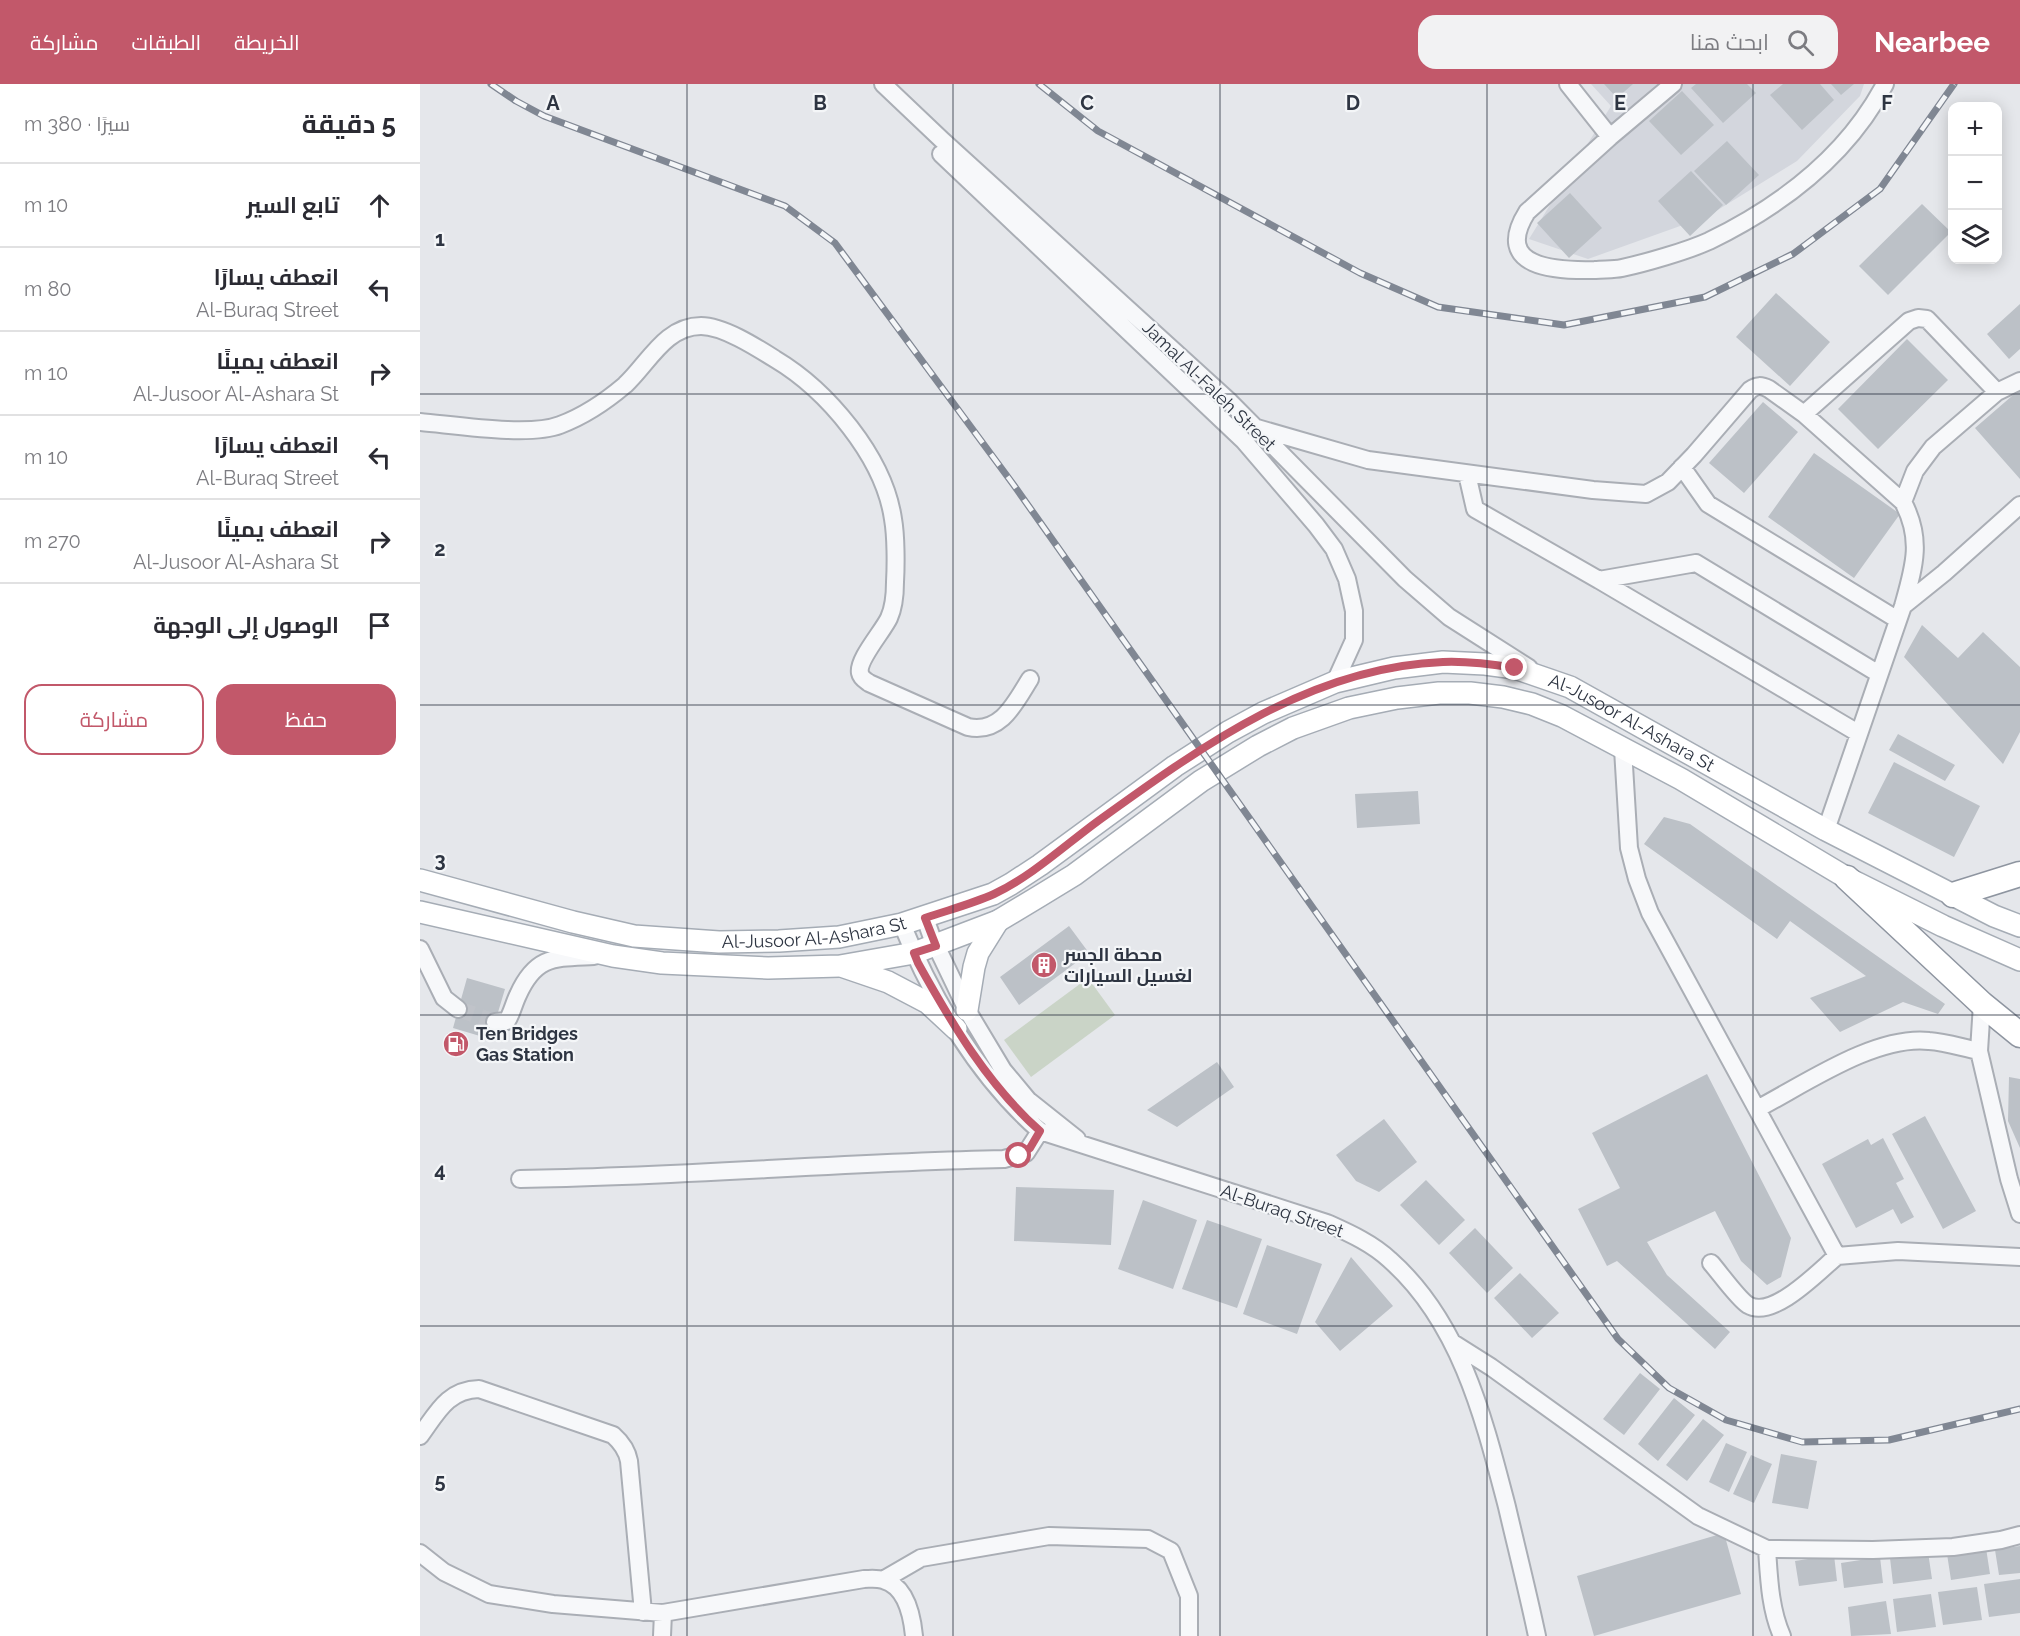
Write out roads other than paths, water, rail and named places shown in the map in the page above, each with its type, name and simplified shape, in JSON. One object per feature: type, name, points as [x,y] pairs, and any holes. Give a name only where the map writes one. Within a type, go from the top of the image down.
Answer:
[{"type":"highway","points":[[1953,895],[2020,874]]},
{"type":"highway","points":[[1847,878],[1982,1004],[2020,1035]]},
{"type":"main road","name":"Al-Jusoor Al-Ashara St","points":[[420,880],[573,922],[634,936],[719,942],[779,941],[839,937],[902,924],[993,894],[1011,884],[1175,766],[1263,713],[1335,682],[1394,668],[1443,662],[1515,668],[1570,687],[1826,830],[1994,916],[2020,926]]},
{"type":"main road","name":"Al-Jusoor Al-Ashara St","points":[[420,912],[614,956],[662,963],[711,966],[840,966],[914,953],[998,921],[1074,875],[1202,782],[1258,746],[1293,728],[1349,708],[1397,698],[1439,693],[1470,693],[1503,697],[1562,716],[1681,779],[1847,878],[1943,927],[2020,960]]},
{"type":"main road","points":[[967,1010],[978,953],[998,921]]},
{"type":"main road","points":[[840,966],[888,982],[928,1003],[956,1029]]},
{"type":"street","name":"Jamal Al-Faleh Street","points":[[869,84],[984,196],[1244,441],[1316,525],[1334,549],[1347,579],[1354,611],[1354,640],[1335,682]]},
{"type":"street","name":"Jamal Al-Faleh Street","points":[[884,84],[942,140],[1257,428],[1352,528],[1427,599],[1449,617],[1542,677]]},
{"type":"street","points":[[1568,84],[1610,137]]},
{"type":"street","points":[[1673,84],[1527,212],[1518,227],[1516,243],[1520,252],[1528,259],[1541,266],[1566,271],[1621,268],[1707,242],[1784,199],[1820,168],[1873,107],[1885,84]]},
{"type":"street","points":[[1804,414],[1909,321],[1918,318],[1927,319],[1997,392]]},
{"type":"street","points":[[420,422],[531,431],[557,426],[590,411],[625,384],[665,340],[683,329],[702,326],[729,333],[776,359],[801,377],[830,404],[872,459],[883,483],[893,518],[896,580],[890,617],[862,662],[861,676],[869,682],[968,728],[981,730],[999,721],[1009,712],[1030,679]]},
{"type":"street","points":[[1903,502],[1915,471],[1933,447],[1997,392],[2020,381]]},
{"type":"street","points":[[1257,428],[1368,460],[1593,490],[1646,494],[1668,482],[1750,390],[1756,386],[1769,389],[1804,414],[1903,502],[1910,516],[1916,538],[1914,568],[1826,830]]},
{"type":"street","points":[[1682,467],[1708,504],[1900,613]]},
{"type":"street","points":[[1467,474],[1475,509],[1858,733]]},
{"type":"street","points":[[1900,613],[2020,505]]},
{"type":"street","points":[[1599,580],[1696,563],[1879,674]]},
{"type":"street","points":[[1623,749],[1629,848],[1645,902],[1837,1256]]},
{"type":"street","name":"Al-Buraq Street","points":[[925,918],[967,1010],[1002,1070],[1028,1100],[1087,1147]]},
{"type":"street","name":"Al-Buraq Street","points":[[902,924],[914,953],[956,1029],[1000,1091],[1017,1111],[1040,1131],[1327,1222],[1360,1238],[1390,1260],[1417,1290],[1435,1313],[1453,1343],[1481,1411],[1537,1636]]},
{"type":"street","points":[[420,949],[444,998],[458,1009]]},
{"type":"street","points":[[495,1022],[507,1021],[527,975],[540,964],[557,959],[614,956]]},
{"type":"street","points":[[1982,1004],[1979,1051],[2009,1179],[2020,1214]]},
{"type":"street","points":[[1757,1109],[1863,1052],[1896,1043],[1929,1040],[1979,1051]]},
{"type":"street","points":[[520,1179],[625,1178],[814,1166],[1004,1159],[1026,1153],[1040,1131]]},
{"type":"street","points":[[1711,1263],[1747,1305],[1761,1309],[1788,1297],[1837,1256],[1898,1251],[2020,1257]]},
{"type":"street","points":[[1453,1343],[1491,1367],[1698,1516],[1767,1549],[1873,1550],[1953,1547],[2001,1540],[2020,1534]]},
{"type":"street","points":[[420,1436],[447,1399],[466,1390],[479,1389],[613,1435],[621,1441],[629,1461],[643,1612]]},
{"type":"street","points":[[883,1580],[921,1558],[1049,1536],[1148,1539],[1171,1551],[1189,1596],[1189,1636]]},
{"type":"street","points":[[1767,1549],[1769,1585],[1776,1624],[1782,1636]]},
{"type":"street","points":[[420,1553],[444,1572],[489,1594],[553,1604],[643,1612],[663,1613],[864,1579],[883,1580],[896,1587],[906,1600],[914,1636]]},
{"type":"street","points":[[662,1636],[663,1613]]},
{"type":"tunnel","points":[[458,1009],[495,1022]]},
{"type":"railway","points":[[491,84],[544,116],[785,206],[835,243],[1013,484],[1618,1339],[1669,1388],[1726,1420],[1802,1442],[1889,1440],[2020,1409]]},
{"type":"railway","points":[[1039,84],[1098,131],[1360,273],[1438,307],[1564,325],[1705,297],[1793,254],[1880,189],[1954,84]]},
{"type":"place","name":"محطة الجسر لغسيل السيارات","points":[[1044,965]]},
{"type":"place","name":"Ten Bridges Gas Station","points":[[456,1044]]}]
